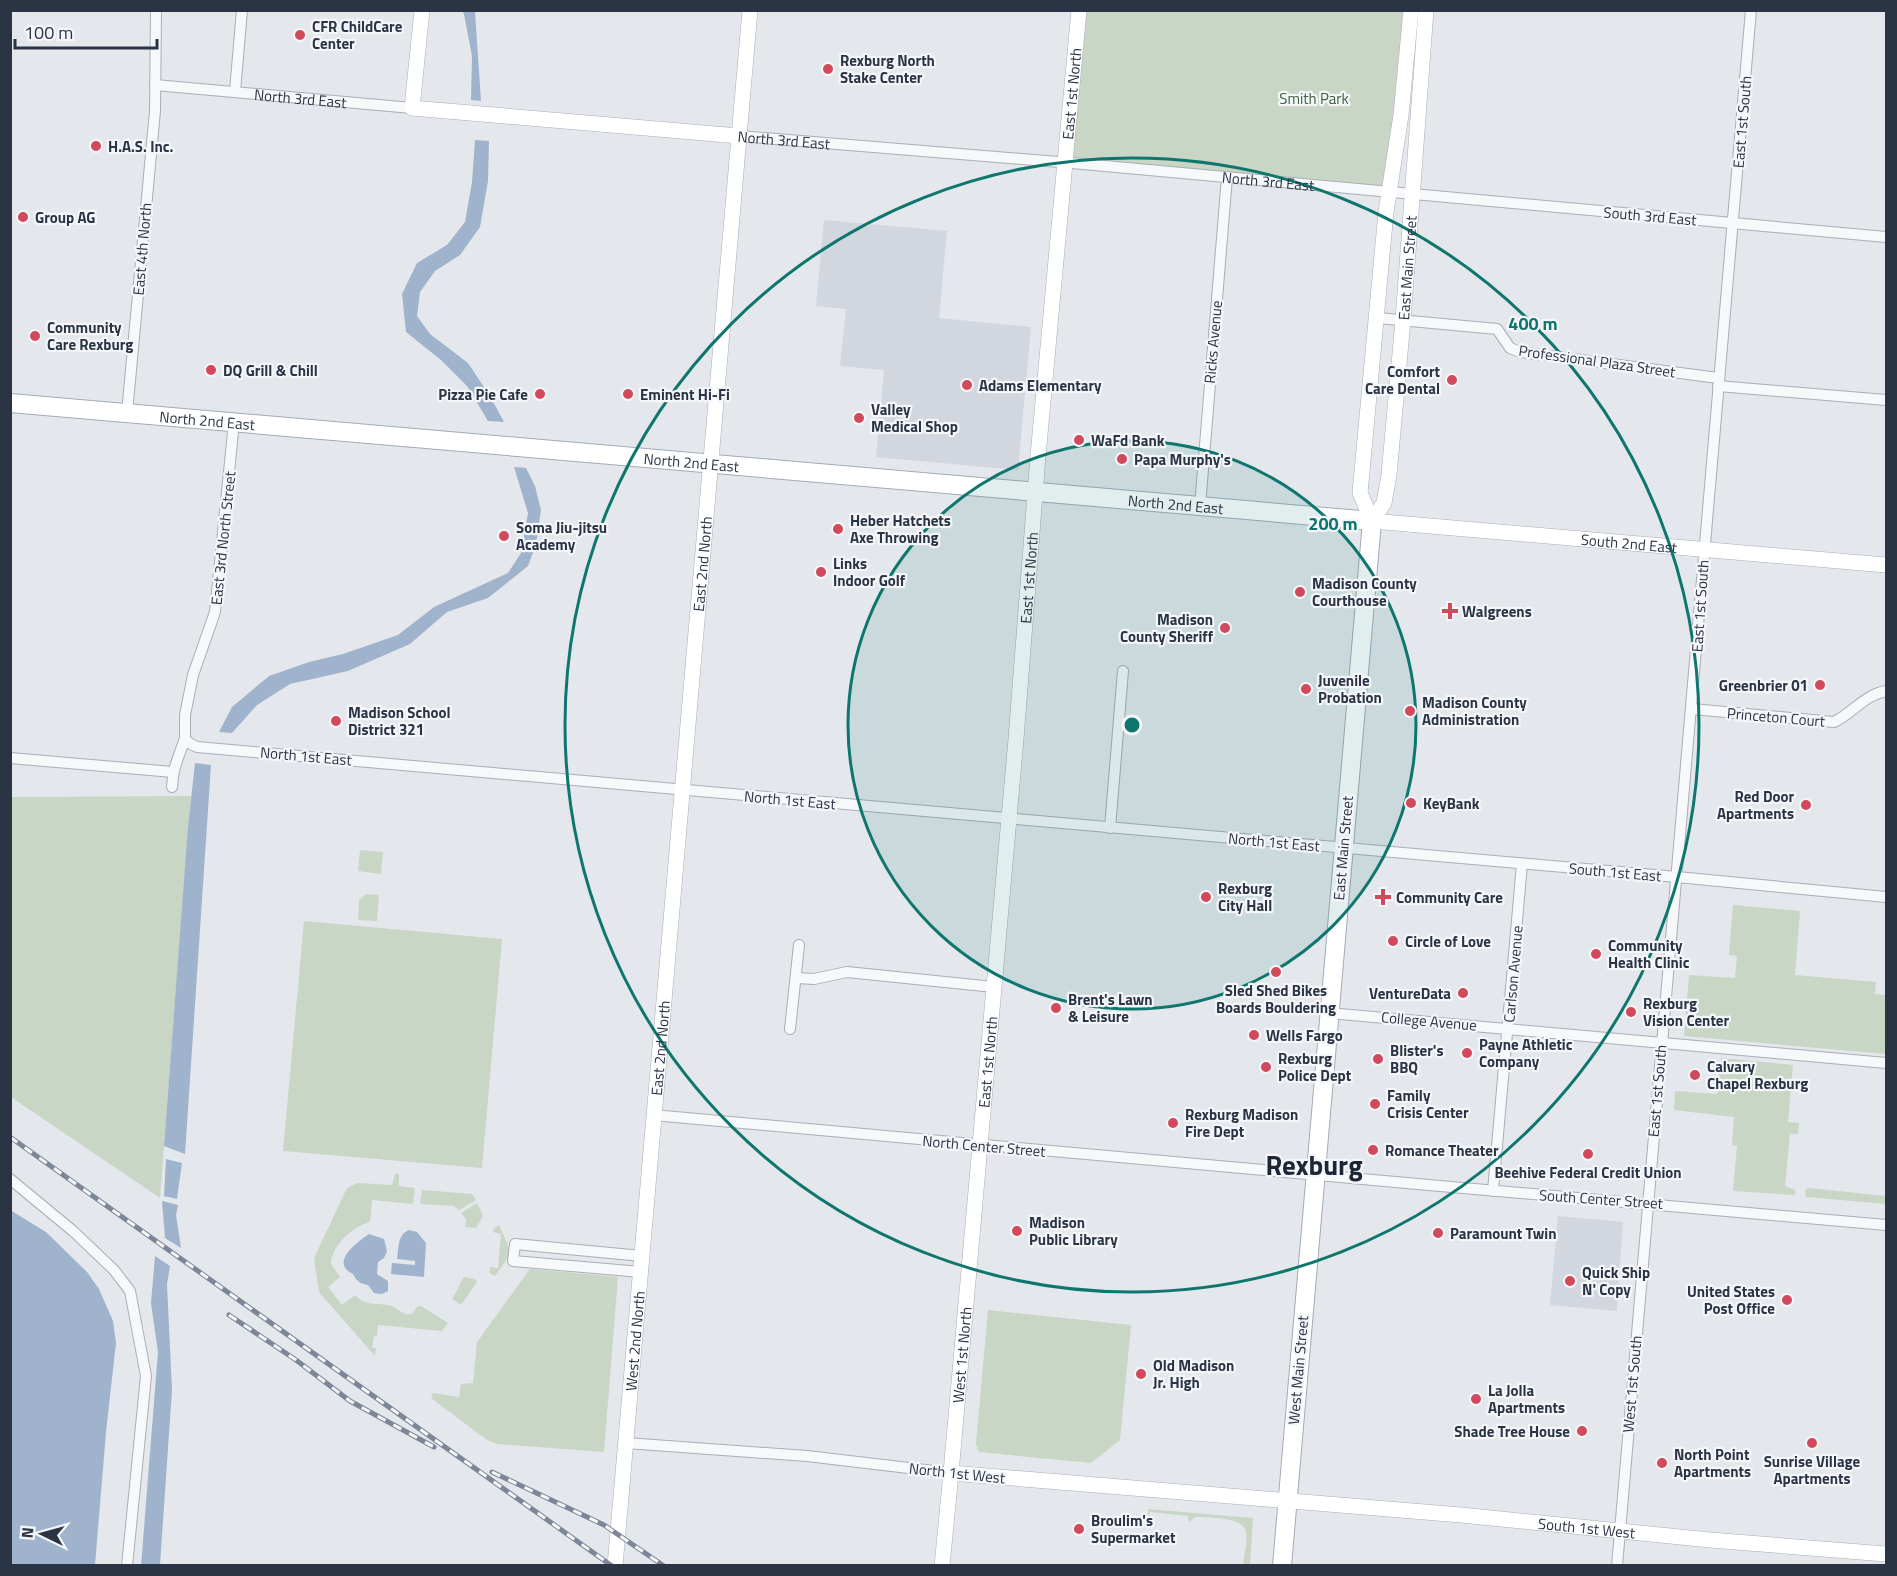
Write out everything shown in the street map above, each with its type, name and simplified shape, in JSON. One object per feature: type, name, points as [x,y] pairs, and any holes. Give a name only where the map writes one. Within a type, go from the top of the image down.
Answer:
[{"type":"main road","name":"North 2nd East","points":[[10,403],[1372,521]]},
{"type":"main road","name":"East Main Street","points":[[1315,1175],[1372,521]]},
{"type":"main road","name":"West Main Street","points":[[1282,1566],[1315,1175]]},
{"type":"street","name":"East 4th North","points":[[127,413],[155,111],[156,10]]},
{"type":"street","points":[[235,91],[242,10]]},
{"type":"street","points":[[412,108],[422,10]]},
{"type":"street","name":"East 2nd North","points":[[654,1115],[750,10]]},
{"type":"street","name":"East 1st North","points":[[981,1146],[1079,10]]},
{"type":"street","name":"East Main Street","points":[[1372,521],[1360,493],[1378,318],[1386,212],[1401,115],[1411,10]]},
{"type":"street","name":"East Main Street","points":[[1372,521],[1384,503],[1389,475],[1426,10]]},
{"type":"street","name":"East 1st South","points":[[1647,1202],[1692,709],[1751,10]]},
{"type":"street","name":"North 3rd East","points":[[155,85],[1413,194]]},
{"type":"street","name":"Ricks Avenue","points":[[1200,506],[1227,177]]},
{"type":"street","name":"South 3rd East","points":[[1413,194],[1887,237]]},
{"type":"street","name":"Professional Plaza Street","points":[[1378,318],[1497,329],[1510,348],[1520,352],[1718,382],[1887,400]]},
{"type":"street","name":"East 3rd North Street","points":[[172,772],[185,738],[187,703],[194,675],[216,612],[234,422]]},
{"type":"street","name":"South 2nd East","points":[[1372,521],[1887,565]]},
{"type":"street","points":[[1110,828],[1123,670]]},
{"type":"street","name":"Princeton Court","points":[[1692,709],[1834,722],[1846,716],[1873,693],[1886,691]]},
{"type":"street","name":"North 1st East","points":[[185,738],[196,747],[1343,848]]},
{"type":"street","points":[[10,758],[172,772],[172,787]]},
{"type":"street","name":"South 1st East","points":[[1343,848],[1887,897]]},
{"type":"street","name":"Carlson Avenue","points":[[1493,1191],[1522,864]]},
{"type":"street","points":[[790,1029],[799,945]]},
{"type":"street","points":[[797,978],[814,979],[847,972],[994,987]]},
{"type":"street","name":"College Avenue","points":[[1329,1013],[1887,1063]]},
{"type":"street","name":"North Center Street","points":[[654,1115],[981,1146],[1203,1163],[1315,1175]]},
{"type":"street","name":"West 2nd North","points":[[615,1566],[654,1115]]},
{"type":"street","name":"West 1st North","points":[[942,1566],[981,1146]]},
{"type":"street","name":"South Center Street","points":[[1315,1175],[1647,1202],[1887,1225]]},
{"type":"street","points":[[10,1179],[81,1239],[114,1270],[130,1291],[146,1376],[128,1566]]},
{"type":"street","name":"West 1st South","points":[[1617,1566],[1647,1202]]},
{"type":"street","points":[[641,1272],[513,1261],[515,1244],[642,1256]]},
{"type":"street","name":"North 1st West","points":[[626,1443],[828,1458],[951,1473],[1287,1501]]},
{"type":"street","name":"South 1st West","points":[[1287,1501],[1887,1554]]},
{"type":"shaded area","points":[[824,220],[947,231],[939,318],[1031,327],[1018,470],[876,457],[884,370],[840,366],[846,309],[816,306]]},
{"type":"shaded area","points":[[1558,1216],[1623,1222],[1617,1311],[1550,1305]]},
{"type":"green space","name":"Smith Park","points":[[1079,11],[1411,11],[1391,192],[1065,163]]},
{"type":"green space","points":[[191,796],[160,1198],[11,1097],[10,797]]},
{"type":"green space","points":[[360,850],[383,852],[381,874],[358,871]]},
{"type":"green space","points":[[366,894],[379,895],[377,921],[358,920],[359,900]]},
{"type":"green space","points":[[1733,905],[1800,911],[1795,975],[1876,982],[1875,994],[1886,995],[1886,1054],[1684,1036],[1689,975],[1735,978],[1737,956],[1729,955]]},
{"type":"green space","points":[[304,921],[502,939],[482,1168],[283,1151]]},
{"type":"green space","points":[[1721,1058],[1793,1065],[1788,1122],[1799,1123],[1798,1134],[1790,1134],[1785,1186],[1795,1190],[1795,1195],[1733,1191],[1737,1146],[1732,1145],[1734,1117],[1674,1110],[1675,1091],[1717,1094]]},
{"type":"green space","points":[[395,1174],[399,1174],[399,1186],[415,1188],[413,1204],[372,1200],[370,1222],[350,1232],[335,1250],[331,1264],[340,1277],[328,1287],[342,1305],[355,1295],[363,1301],[391,1306],[406,1314],[412,1314],[417,1307],[421,1306],[448,1323],[442,1331],[378,1325],[377,1336],[374,1336],[372,1348],[376,1348],[375,1356],[319,1292],[314,1258],[347,1188],[358,1183],[392,1185]]},
{"type":"green space","points":[[1809,1188],[1886,1196],[1886,1204],[1806,1197],[1805,1190]]},
{"type":"green space","points":[[422,1190],[472,1194],[476,1200],[459,1210],[454,1206],[420,1204]]},
{"type":"green space","points":[[477,1203],[483,1216],[476,1228],[465,1227],[466,1219],[461,1213]]},
{"type":"green space","points":[[499,1225],[509,1252],[495,1276],[490,1273],[490,1267],[498,1268],[501,1234],[493,1232],[494,1228]]},
{"type":"green space","points":[[530,1269],[618,1277],[604,1452],[497,1444],[487,1440],[431,1398],[433,1393],[459,1397],[461,1384],[473,1383],[477,1342]]},
{"type":"green space","points":[[464,1277],[475,1279],[477,1282],[461,1305],[452,1299]]},
{"type":"green space","points":[[988,1310],[1131,1325],[1120,1440],[1091,1463],[979,1452],[976,1444]]},
{"type":"green space","points":[[1148,1509],[1253,1518],[1250,1565],[1243,1565],[1246,1532],[1239,1523],[1232,1520],[1195,1517],[1189,1522],[1188,1516],[1150,1512],[1148,1520]]},
{"type":"water","points":[[462,11],[475,12],[481,101],[471,100],[472,56]]},
{"type":"water","points":[[475,140],[489,141],[488,181],[480,227],[460,255],[435,271],[420,292],[417,316],[430,334],[468,363],[504,422],[488,421],[467,386],[441,360],[406,332],[402,294],[417,263],[447,245],[465,222],[472,182]]},
{"type":"water","points":[[514,467],[526,468],[535,486],[541,510],[536,544],[528,566],[488,598],[447,612],[410,644],[348,671],[290,684],[257,705],[232,733],[219,732],[232,707],[269,676],[398,635],[434,607],[508,573],[521,553],[528,513]]},
{"type":"water","points":[[195,763],[211,765],[185,1154],[164,1146],[188,827]]},
{"type":"water","points":[[166,1159],[182,1163],[177,1199],[164,1196]]},
{"type":"water","points":[[162,1201],[178,1205],[176,1215],[181,1248],[165,1238]]},
{"type":"water","points":[[10,1210],[46,1232],[87,1272],[99,1289],[113,1321],[116,1343],[95,1565],[11,1565]]},
{"type":"water","points":[[409,1230],[417,1232],[426,1243],[424,1277],[391,1274],[392,1263],[415,1265],[415,1261],[397,1259],[400,1238]]},
{"type":"water","points":[[369,1234],[384,1239],[387,1251],[384,1258],[378,1262],[377,1274],[388,1281],[388,1291],[382,1294],[374,1293],[368,1285],[359,1282],[344,1264],[344,1259],[352,1247]]},
{"type":"water","points":[[155,1256],[170,1266],[167,1284],[172,1390],[160,1565],[141,1566],[158,1352],[151,1303]]},
{"type":"railway","points":[[10,1137],[612,1566]]},
{"type":"railway","points":[[229,1315],[296,1360],[350,1401],[434,1447]]},
{"type":"railway","points":[[492,1472],[604,1525],[664,1566]]},
{"type":"place","name":"CFR ChildCare Center","points":[[300,35]]},
{"type":"place","name":"Rexburg North Stake Center","points":[[828,69]]},
{"type":"place","name":"H.A.S. Inc.","points":[[96,146]]},
{"type":"place","name":"Group AG","points":[[23,217]]},
{"type":"place","name":"Community Care Rexburg","points":[[35,336]]},
{"type":"place","name":"DQ Grill & Chill","points":[[211,370]]},
{"type":"place","name":"Comfort Care Dental","points":[[1452,380]]},
{"type":"place","name":"Adams Elementary","points":[[967,385]]},
{"type":"place","name":"Pizza Pie Cafe","points":[[540,394]]},
{"type":"place","name":"Eminent Hi-Fi","points":[[628,394]]},
{"type":"place","name":"Valley Medical Shop","points":[[859,418]]},
{"type":"place","name":"WaFd Bank","points":[[1079,440]]},
{"type":"place","name":"Papa Murphy's","points":[[1122,459]]},
{"type":"place","name":"Heber Hatchets Axe Throwing","points":[[838,529]]},
{"type":"place","name":"Soma Jiu-jitsu Academy","points":[[504,536]]},
{"type":"place","name":"Links Indoor Golf","points":[[821,572]]},
{"type":"place","name":"Madison County Courthouse","points":[[1300,592]]},
{"type":"place","name":"Walgreens","points":[[1450,611]]},
{"type":"place","name":"Madison County Sheriff","points":[[1225,628]]},
{"type":"place","name":"Greenbrier 01","points":[[1820,685]]},
{"type":"place","name":"Juvenile Probation","points":[[1306,689]]},
{"type":"place","name":"Madison County Administration","points":[[1410,711]]},
{"type":"place","name":"Madison School District 321","points":[[336,721]]},
{"type":"place","name":"KeyBank","points":[[1411,803]]},
{"type":"place","name":"Red Door Apartments","points":[[1806,805]]},
{"type":"place","name":"Rexburg City Hall","points":[[1206,897]]},
{"type":"place","name":"Community Care","points":[[1383,897]]},
{"type":"place","name":"Circle of Love","points":[[1393,941]]},
{"type":"place","name":"Community Health Clinic","points":[[1596,954]]},
{"type":"place","name":"Sled Shed Bikes Boards Bouldering","points":[[1276,972]]},
{"type":"place","name":"VentureData","points":[[1463,993]]},
{"type":"place","name":"Brent's Lawn & Leisure","points":[[1056,1008]]},
{"type":"place","name":"Rexburg Vision Center","points":[[1631,1012]]},
{"type":"place","name":"Wells Fargo","points":[[1254,1035]]},
{"type":"place","name":"Payne Athletic Company","points":[[1467,1053]]},
{"type":"place","name":"Blister's BBQ","points":[[1378,1059]]},
{"type":"place","name":"Rexburg Police Dept","points":[[1266,1067]]},
{"type":"place","name":"Calvary Chapel Rexburg","points":[[1695,1075]]},
{"type":"place","name":"Family Crisis Center","points":[[1375,1104]]},
{"type":"place","name":"Rexburg Madison Fire Dept","points":[[1173,1123]]},
{"type":"place","name":"Romance Theater","points":[[1373,1150]]},
{"type":"place","name":"Beehive Federal Credit Union","points":[[1588,1154]]},
{"type":"place","name":"Madison Public Library","points":[[1017,1231]]},
{"type":"place","name":"Paramount Twin","points":[[1438,1233]]},
{"type":"place","name":"Quick Ship N' Copy","points":[[1570,1281]]},
{"type":"place","name":"United States Post Office","points":[[1787,1300]]},
{"type":"place","name":"Old Madison Jr. High","points":[[1141,1374]]},
{"type":"place","name":"La Jolla Apartments","points":[[1476,1399]]},
{"type":"place","name":"Shade Tree House","points":[[1582,1431]]},
{"type":"place","name":"Sunrise Village Apartments","points":[[1812,1443]]},
{"type":"place","name":"North Point Apartments","points":[[1662,1463]]},
{"type":"place","name":"Broulim's Supermarket","points":[[1079,1529]]},
{"type":"district","name":"Rexburg","points":[[1314,1164]]}]
